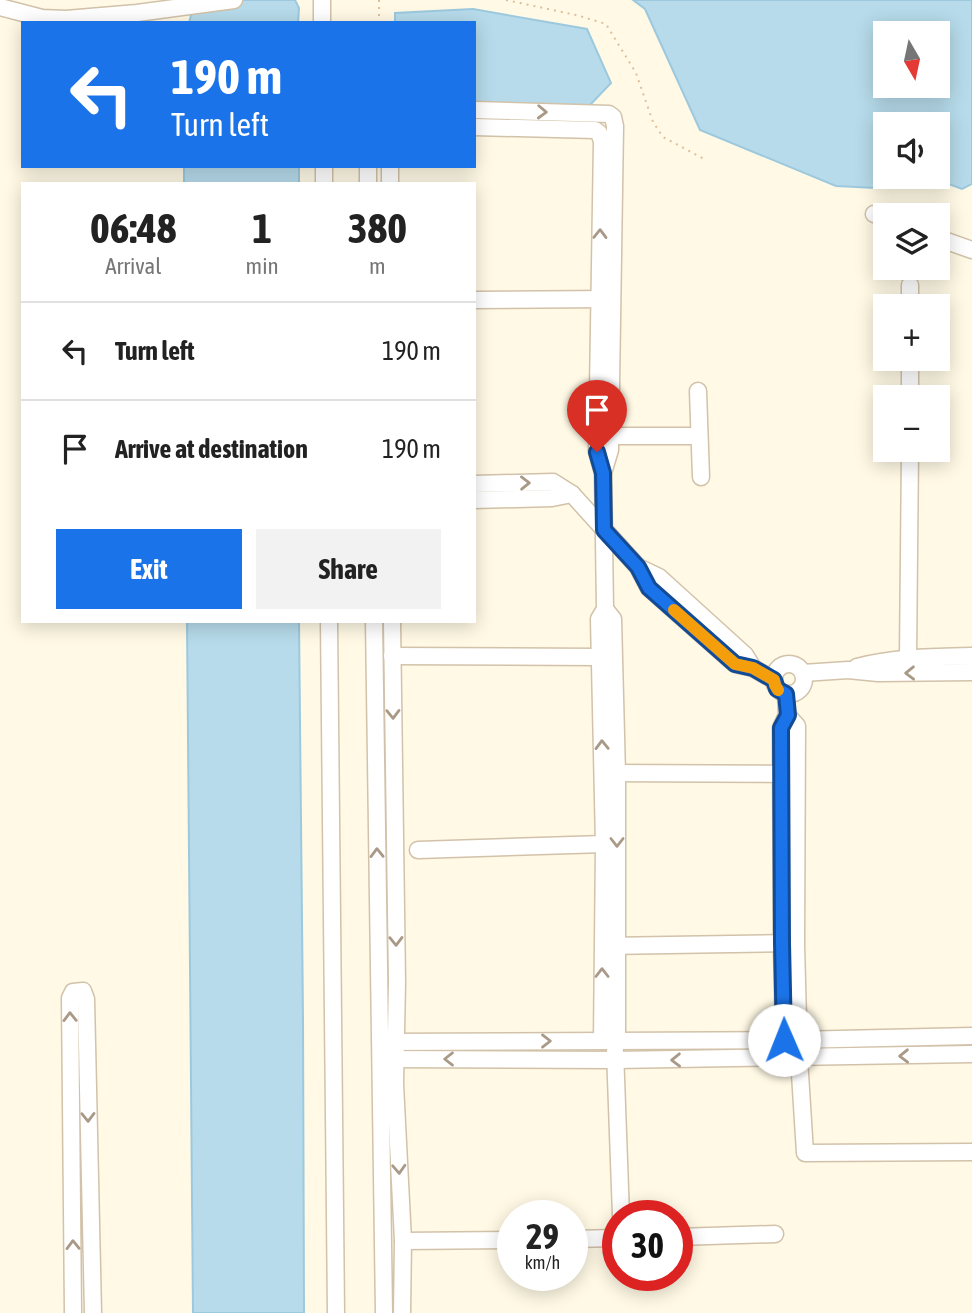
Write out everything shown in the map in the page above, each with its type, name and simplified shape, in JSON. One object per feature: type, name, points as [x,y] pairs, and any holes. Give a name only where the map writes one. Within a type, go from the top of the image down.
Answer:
[{"type":"street","points":[[0,7],[42,18],[66,19],[234,0]]},
{"type":"street","points":[[322,0],[322,21]]},
{"type":"street","points":[[476,110],[608,114],[615,126],[597,452],[603,473],[605,608],[599,619],[604,844],[620,1200]]},
{"type":"street","points":[[476,127],[595,130],[602,141],[610,436],[610,450],[603,473]]},
{"type":"street","points":[[950,242],[972,250]]},
{"type":"street","points":[[911,285],[911,294]]},
{"type":"street","points":[[476,300],[605,299]]},
{"type":"street","points":[[698,391],[701,477]]},
{"type":"street","points":[[610,436],[699,436]]},
{"type":"street","points":[[908,658],[909,462]]},
{"type":"street","points":[[476,484],[554,482],[572,494],[638,567],[649,588],[735,664],[753,668],[774,680]]},
{"type":"street","points":[[476,500],[552,498],[572,494]]},
{"type":"street","points":[[605,608],[612,619],[617,774],[610,946]]},
{"type":"street","points":[[329,623],[336,1313]]},
{"type":"street","points":[[374,623],[387,1042],[403,1241],[402,1313]]},
{"type":"street","points":[[387,1042],[397,982],[392,623]]},
{"type":"street","points":[[848,670],[908,658],[972,656]]},
{"type":"street","points":[[374,660],[600,662]]},
{"type":"street","points":[[786,664],[796,665],[803,673],[804,682],[800,690],[786,694],[777,689],[774,680],[777,670],[786,664]]},
{"type":"street","points":[[803,673],[848,670],[878,673],[972,672]]},
{"type":"street","points":[[786,694],[788,715],[781,728],[792,1040],[799,1058],[805,1153],[972,1152]]},
{"type":"street","points":[[788,715],[797,726],[789,943]]},
{"type":"street","points":[[603,773],[797,774]]},
{"type":"street","points":[[418,849],[604,844]]},
{"type":"street","points":[[610,946],[789,943]]},
{"type":"street","points":[[74,1313],[70,998],[73,992],[83,991],[86,999],[93,1313]]},
{"type":"street","points":[[387,1042],[792,1040],[972,1036]]},
{"type":"street","points":[[388,1059],[615,1060],[972,1054]]},
{"type":"street","points":[[384,1313],[388,1059]]},
{"type":"street","points":[[693,1237],[775,1234]]},
{"type":"street","points":[[403,1241],[497,1240]]},
{"type":"path","points":[[379,0],[379,21]]},
{"type":"path","points":[[506,0],[606,24],[636,73],[653,122],[663,137],[706,160]]},
{"type":"water","points":[[195,0],[295,0],[299,8],[298,21],[190,21]]},
{"type":"water","points":[[633,0],[972,0],[972,184],[962,189],[950,184],[950,112],[873,112],[873,188],[836,186],[700,130],[645,9]]},
{"type":"water","points":[[473,9],[587,29],[611,83],[590,105],[476,105],[476,21],[395,21],[395,13]]},
{"type":"water","points":[[184,168],[299,168],[299,182],[184,182]]},
{"type":"water","points":[[187,623],[299,623],[304,1313],[193,1313]]},
{"type":"slow traffic","points":[[674,610],[735,664],[753,668],[774,680],[778,690]]},
{"type":"route","points":[[597,452],[603,473],[604,530],[638,567],[649,588],[735,664],[753,668],[774,680],[777,689],[786,694],[788,715],[781,728],[784,1040]]}]
